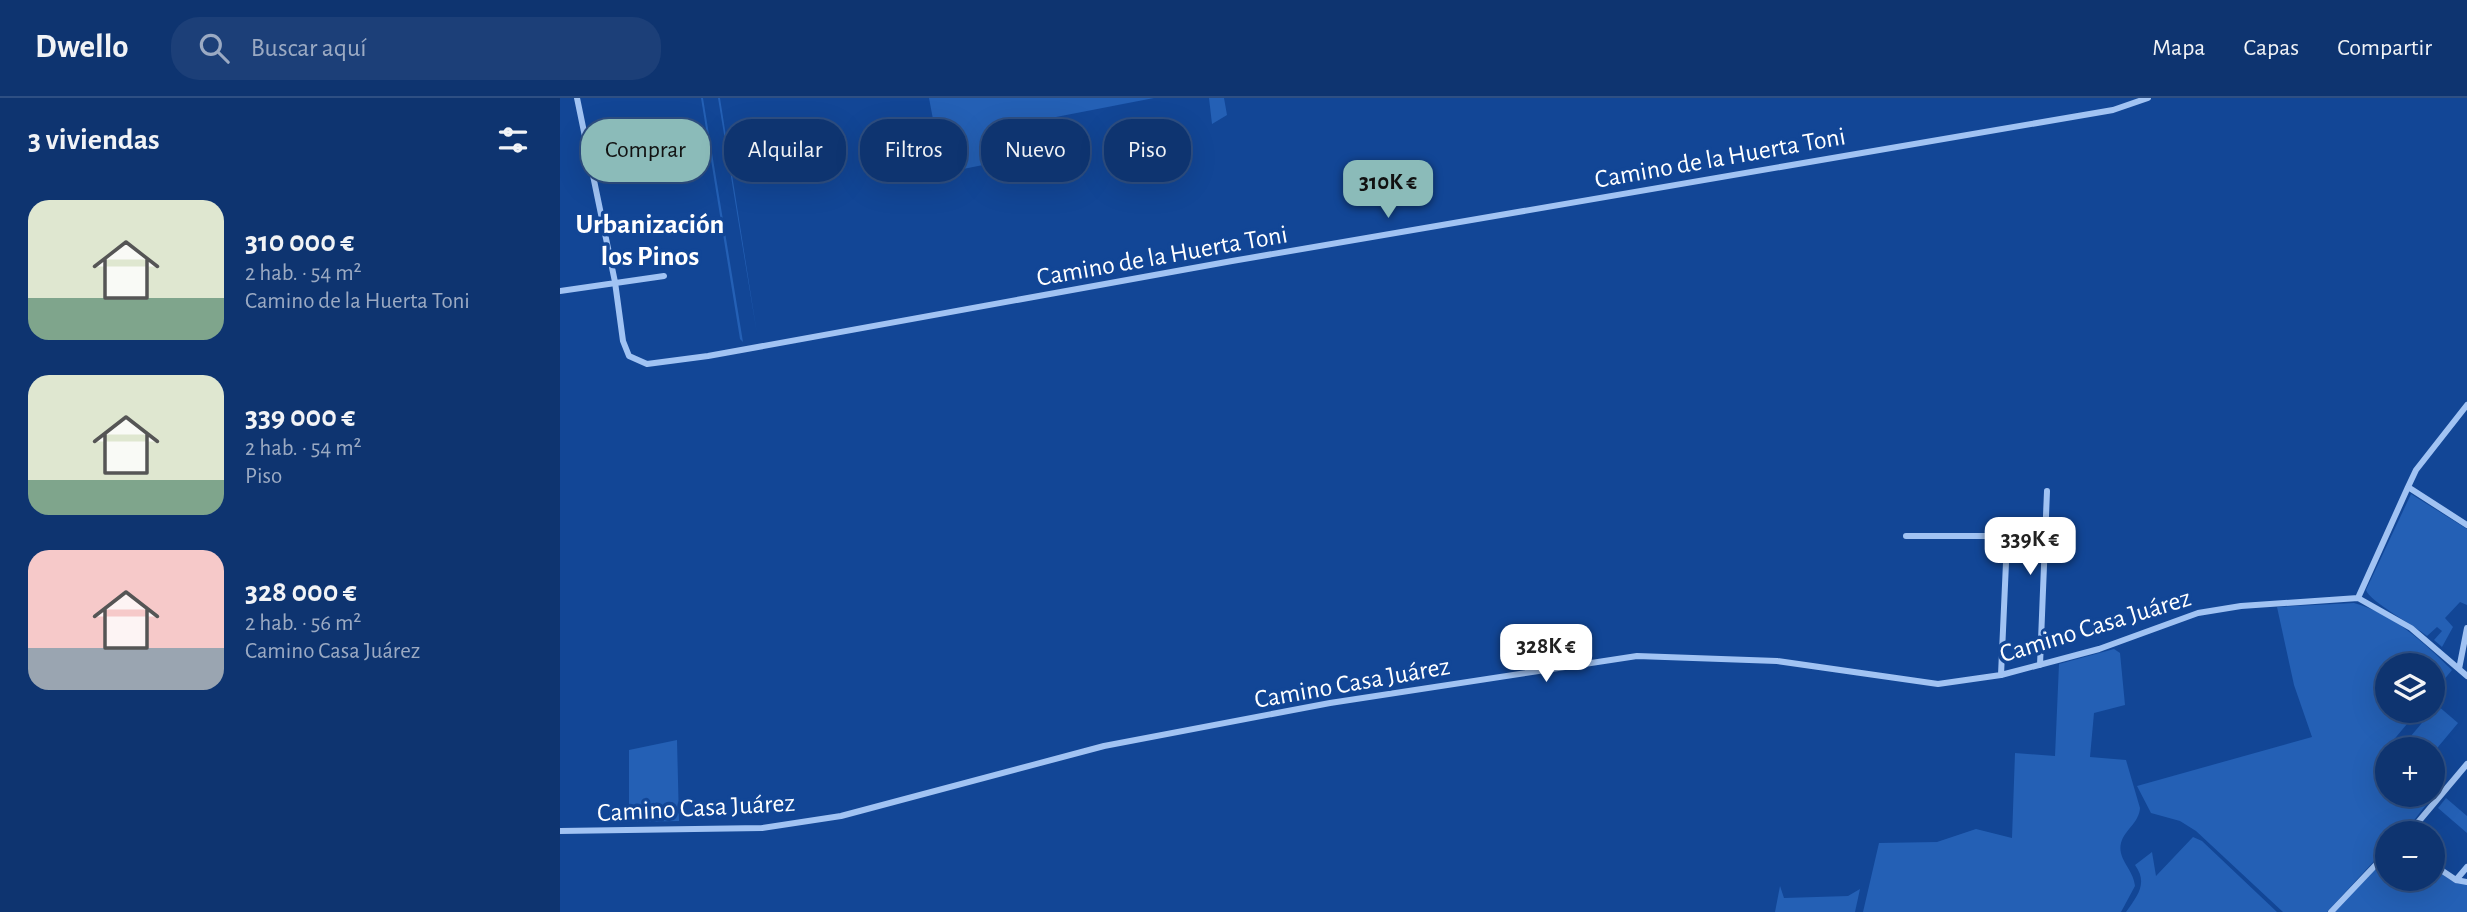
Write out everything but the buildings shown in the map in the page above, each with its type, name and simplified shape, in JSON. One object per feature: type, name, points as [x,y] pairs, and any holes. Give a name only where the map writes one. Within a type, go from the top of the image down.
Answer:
[{"type":"street","points":[[577,98],[615,282]]},
{"type":"street","name":"Camino de la Huerta Toni","points":[[615,282],[623,341],[629,356],[647,364],[708,356],[1245,259],[2113,110],[2148,98]]},
{"type":"street","points":[[560,291],[664,276]]},
{"type":"street","points":[[2467,405],[2416,470],[2358,598],[2396,618],[2467,676]]},
{"type":"street","points":[[2408,487],[2467,526]]},
{"type":"street","points":[[2040,665],[2047,491]]},
{"type":"street","points":[[1906,536],[2004,536],[2007,540],[2001,675]]},
{"type":"street","name":"Camino Casa Juárez","points":[[560,831],[618,833],[762,828],[841,817],[1104,746],[1330,703],[1637,656],[1777,661],[1938,684],[2001,675],[2099,649],[2198,613],[2241,606],[2358,598]]},
{"type":"street","points":[[2459,669],[2467,628]]},
{"type":"street","points":[[2419,821],[2467,764]]},
{"type":"street","points":[[2332,912],[2375,866]]},
{"type":"street","points":[[2456,880],[2467,867]]},
{"type":"street","points":[[2445,873],[2456,880],[2467,882]]},
{"type":"shaded area","points":[[701,98],[706,119],[704,119]]},
{"type":"shaded area","points":[[718,98],[720,98],[724,134]]},
{"type":"shaded area","points":[[929,98],[1154,98],[1045,119],[981,119],[981,165],[967,168],[967,119],[933,119]]},
{"type":"shaded area","points":[[1209,98],[1224,98],[1227,115],[1212,124]]},
{"type":"shaded area","points":[[710,141],[743,342],[740,339],[710,154]]},
{"type":"shaded area","points":[[732,182],[733,182],[757,334]]},
{"type":"shaded area","points":[[2411,494],[2467,529],[2467,605],[2460,602],[2445,618],[2453,627],[2442,647],[2434,640],[2442,631],[2437,627],[2427,636],[2383,607],[2366,590]]},
{"type":"shaded area","points":[[2354,603],[2395,622],[2434,653],[2375,653],[2375,723],[2408,723],[2396,737],[2375,737],[2375,807],[2424,807],[2413,821],[2375,821],[2375,860],[2327,912],[2283,912],[2196,831],[2180,821],[2151,813],[2137,786],[2312,737],[2294,685],[2277,607]]},
{"type":"shaded area","points":[[2114,649],[2120,653],[2125,705],[2094,713],[2090,757],[2126,760],[2140,808],[2137,818],[2121,843],[2121,854],[2135,886],[2121,912],[1863,912],[1879,843],[1937,842],[1976,829],[2012,838],[2015,753],[2055,756],[2059,664]]},
{"type":"shaded area","points":[[2445,663],[2452,670],[2445,678]]},
{"type":"shaded area","points":[[2445,712],[2458,723],[2445,739],[2410,737],[2422,723],[2445,723]]},
{"type":"shaded area","points":[[677,740],[679,821],[629,822],[629,750]]},
{"type":"shaded area","points":[[2445,799],[2467,816],[2467,833],[2438,808],[2445,807]]},
{"type":"shaded area","points":[[2193,837],[2202,841],[2277,912],[2126,912],[2140,889],[2141,878],[2135,865],[2152,852],[2156,876]]},
{"type":"shaded area","points":[[2375,869],[2375,891],[2445,891],[2445,876],[2452,881],[2467,884],[2467,912],[2335,912]]},
{"type":"shaded area","points":[[1780,886],[1784,898],[1848,896],[1860,889],[1855,912],[1775,912]]},
{"type":"district","name":"Urbanización los Pinos","points":[[650,239]]}]
